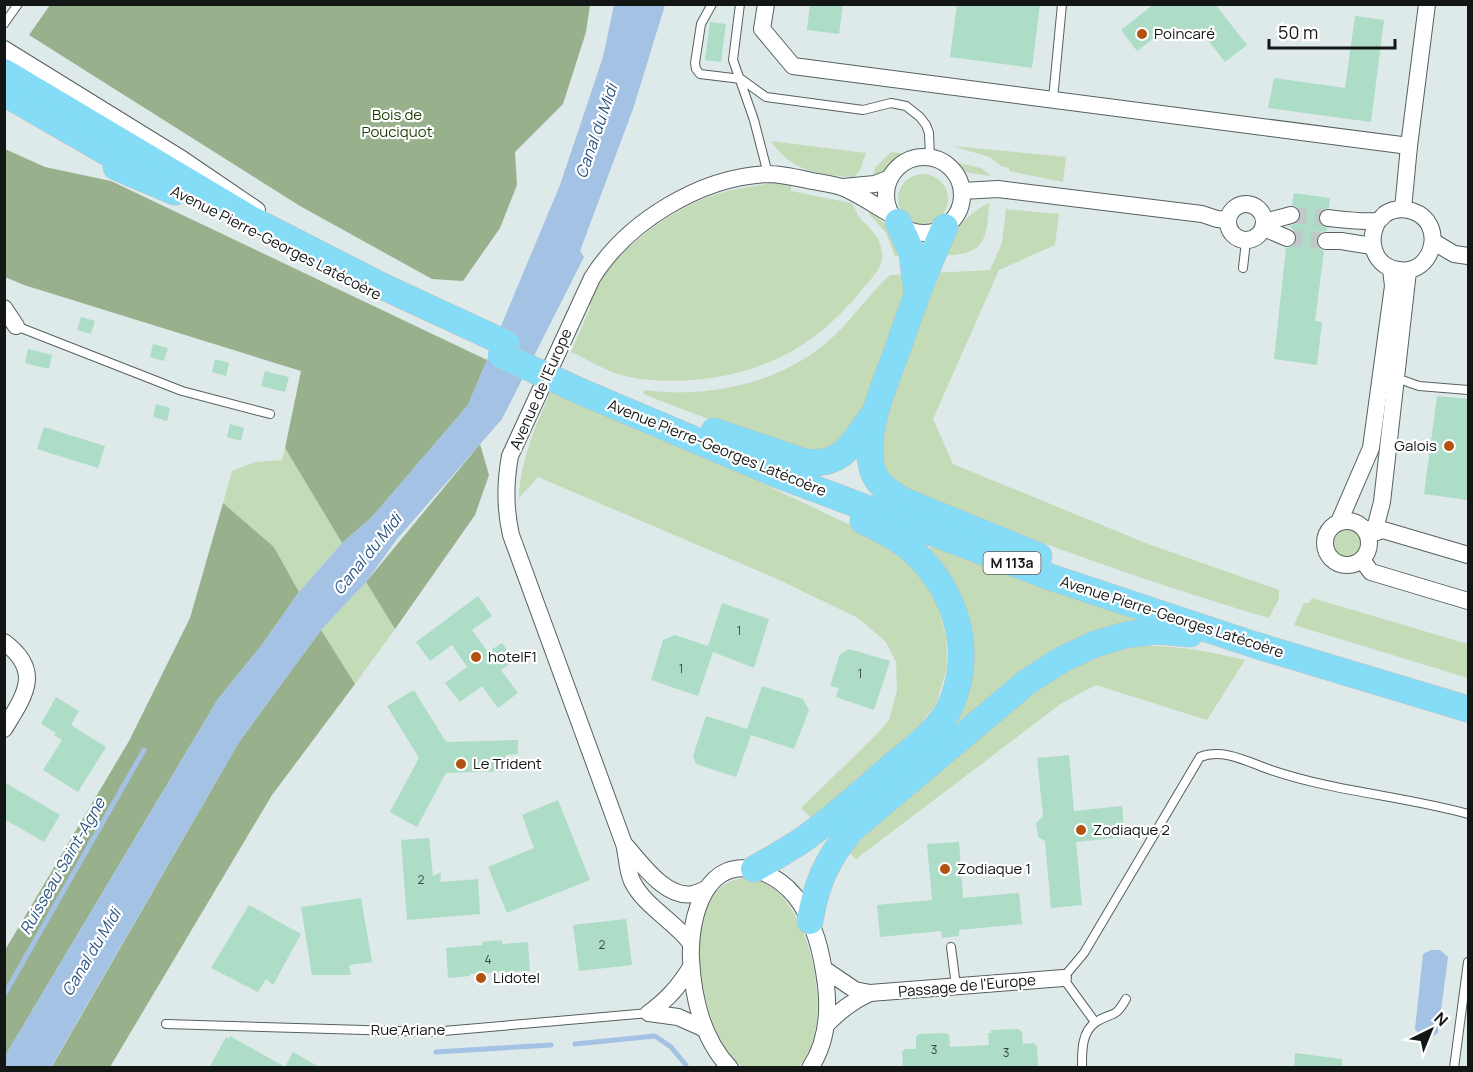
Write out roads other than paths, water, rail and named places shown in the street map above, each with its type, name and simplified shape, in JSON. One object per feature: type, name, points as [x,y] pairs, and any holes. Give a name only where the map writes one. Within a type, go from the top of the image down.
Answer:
[{"type":"main road","name":"Avenue Pierre-Georges Latécoère","points":[[4,72],[249,218],[435,317]]},
{"type":"main road","name":"Avenue Pierre-Georges Latécoère","points":[[4,93],[174,192],[322,270],[435,317],[773,473],[1050,577],[1269,642],[1468,692]]},
{"type":"main road","points":[[4,107],[119,168],[174,192]]},
{"type":"main road","points":[[895,219],[912,253],[917,295]]},
{"type":"main road","points":[[945,227],[917,295],[876,409],[870,457],[876,479],[883,489],[902,500],[1078,573]]},
{"type":"main road","name":"Avenue Pierre-Georges Latécoère","points":[[584,386],[686,422],[959,533],[1468,709]]},
{"type":"main road","points":[[686,422],[805,462],[819,464],[829,462],[847,450],[876,409]]},
{"type":"main road","points":[[754,869],[801,842],[931,733],[946,714],[962,669],[961,637],[954,609],[935,576],[915,553],[883,531],[773,473]]},
{"type":"main road","points":[[810,921],[821,877],[835,849],[851,830],[1027,682],[1061,660],[1095,644],[1126,635],[1157,631],[1269,642]]},
{"type":"street","points":[[766,4],[762,29],[793,66],[1409,146]]},
{"type":"street","points":[[1403,209],[1427,4]]},
{"type":"street","name":"Avenue Pierre-Georges Latécoère","points":[[4,49],[182,159],[322,255]]},
{"type":"street","points":[[930,158],[942,161],[952,169],[959,179],[962,202],[959,212],[945,227],[933,232],[921,233],[908,230],[895,219],[887,203],[887,190],[890,178],[897,168],[907,161],[930,158]]},
{"type":"street","name":"Avenue de l'Europe","points":[[690,942],[681,929],[646,900],[632,880],[624,844],[511,535],[506,505],[510,456],[584,293],[602,262],[643,222],[670,205],[705,188],[732,179],[768,174],[842,187],[875,184],[890,178]]},
{"type":"street","name":"Avenue de l'Europe","points":[[842,187],[895,219]]},
{"type":"street","points":[[962,191],[998,189],[1228,219]]},
{"type":"street","points":[[1287,237],[1265,225],[1261,211],[1251,204],[1234,209],[1228,219],[1230,232],[1246,241],[1257,237],[1265,225],[1291,215]]},
{"type":"street","points":[[1403,209],[1422,216],[1433,232],[1434,242],[1426,261],[1418,267],[1399,270],[1379,260],[1372,246],[1372,237],[1378,221],[1385,214],[1403,209]]},
{"type":"street","points":[[1328,218],[1378,221]]},
{"type":"street","points":[[1326,241],[1372,246]]},
{"type":"street","points":[[1434,242],[1454,254],[1468,256]]},
{"type":"street","points":[[1368,534],[1376,525],[1382,502],[1396,378],[1399,270]]},
{"type":"street","points":[[1339,522],[1352,521],[1368,534],[1369,549],[1362,560],[1350,566],[1337,564],[1328,555],[1325,540],[1327,533],[1339,522],[1371,448],[1393,286],[1399,270]]},
{"type":"street","points":[[4,308],[16,326]]},
{"type":"street","points":[[1368,534],[1383,530],[1468,555]]},
{"type":"street","points":[[1362,560],[1371,572],[1468,601]]},
{"type":"street","points":[[4,642],[16,651],[24,662],[28,675],[28,686],[4,729]]},
{"type":"street","name":"Avenue de l'Europe","points":[[624,844],[650,874],[666,887],[679,894],[692,895],[706,889]]},
{"type":"street","points":[[729,1068],[714,1048],[705,1029],[696,999],[690,942],[693,919],[699,900],[706,889],[716,878],[730,870],[742,868],[754,869],[781,882],[794,894],[810,921],[818,944],[827,997],[826,1025],[822,1045],[810,1068]]},
{"type":"street","points":[[649,1013],[668,999],[692,967]]},
{"type":"street","name":"Passage de l'Europe","points":[[824,969],[855,990],[870,993],[1063,978]]},
{"type":"street","name":"Passage de l'Europe","points":[[826,1025],[853,1001],[870,993]]},
{"type":"street","name":"Rue Ariane","points":[[649,1013],[678,1017],[705,1029]]},
{"type":"lane","points":[[4,24],[18,4]]},
{"type":"lane","points":[[712,4],[701,24],[696,69],[700,74],[741,79],[766,97],[863,110],[891,103],[906,106],[926,124],[929,133],[930,158]]},
{"type":"lane","points":[[740,4],[733,60],[741,79],[768,174]]},
{"type":"lane","points":[[1053,99],[1062,4]]},
{"type":"lane","points":[[1242,268],[1246,241]]},
{"type":"lane","points":[[16,326],[182,391],[270,414]]},
{"type":"lane","points":[[1396,378],[1419,386],[1468,390]]},
{"type":"lane","points":[[1095,1022],[1063,978],[1084,953],[1200,757],[1210,753],[1225,754],[1306,782],[1468,814]]},
{"type":"lane","points":[[951,947],[956,987]]},
{"type":"lane","points":[[1454,1068],[1468,962]]},
{"type":"lane","points":[[1082,1068],[1082,1049],[1086,1033],[1095,1022],[1117,1014],[1126,999]]},
{"type":"lane","name":"Rue Ariane","points":[[166,1024],[432,1032],[649,1013]]},
{"type":"water","name":"Canal du Midi","points":[[614,5],[665,5],[633,109],[580,251],[584,257],[502,419],[397,539],[366,582],[321,630],[239,742],[51,1067],[5,1068],[5,1056],[218,699],[261,646],[299,592],[342,543],[372,517],[468,405],[560,185],[603,57]]},
{"type":"water","points":[[1431,950],[1440,950],[1448,957],[1438,1033],[1430,1038],[1421,1036],[1415,1029],[1423,954]]},
{"type":"waterway","name":"Ruisseau Saint-Agne","points":[[4,995],[144,750]]},
{"type":"waterway","name":"Ruisseau Saint-Agne","points":[[575,1044],[655,1036],[671,1047],[686,1065]]},
{"type":"waterway","name":"Ruisseau Saint-Agne","points":[[436,1052],[551,1045]]},
{"type":"tunnel","points":[[1291,215],[1328,218]]},
{"type":"tunnel","points":[[1287,238],[1326,241]]},
{"type":"place","name":"Poincaré","points":[[1142,34]]},
{"type":"place","name":"Galois","points":[[1449,446]]},
{"type":"place","name":"hotelF1","points":[[476,657]]},
{"type":"place","name":"Le Trident","points":[[461,764]]},
{"type":"place","name":"Zodiaque 2","points":[[1081,830]]},
{"type":"place","name":"Zodiaque 1","points":[[945,869]]},
{"type":"place","name":"Lidotel","points":[[481,978]]},
{"type":"park label","name":"Bois de Pouciquot","points":[[397,124]]}]
